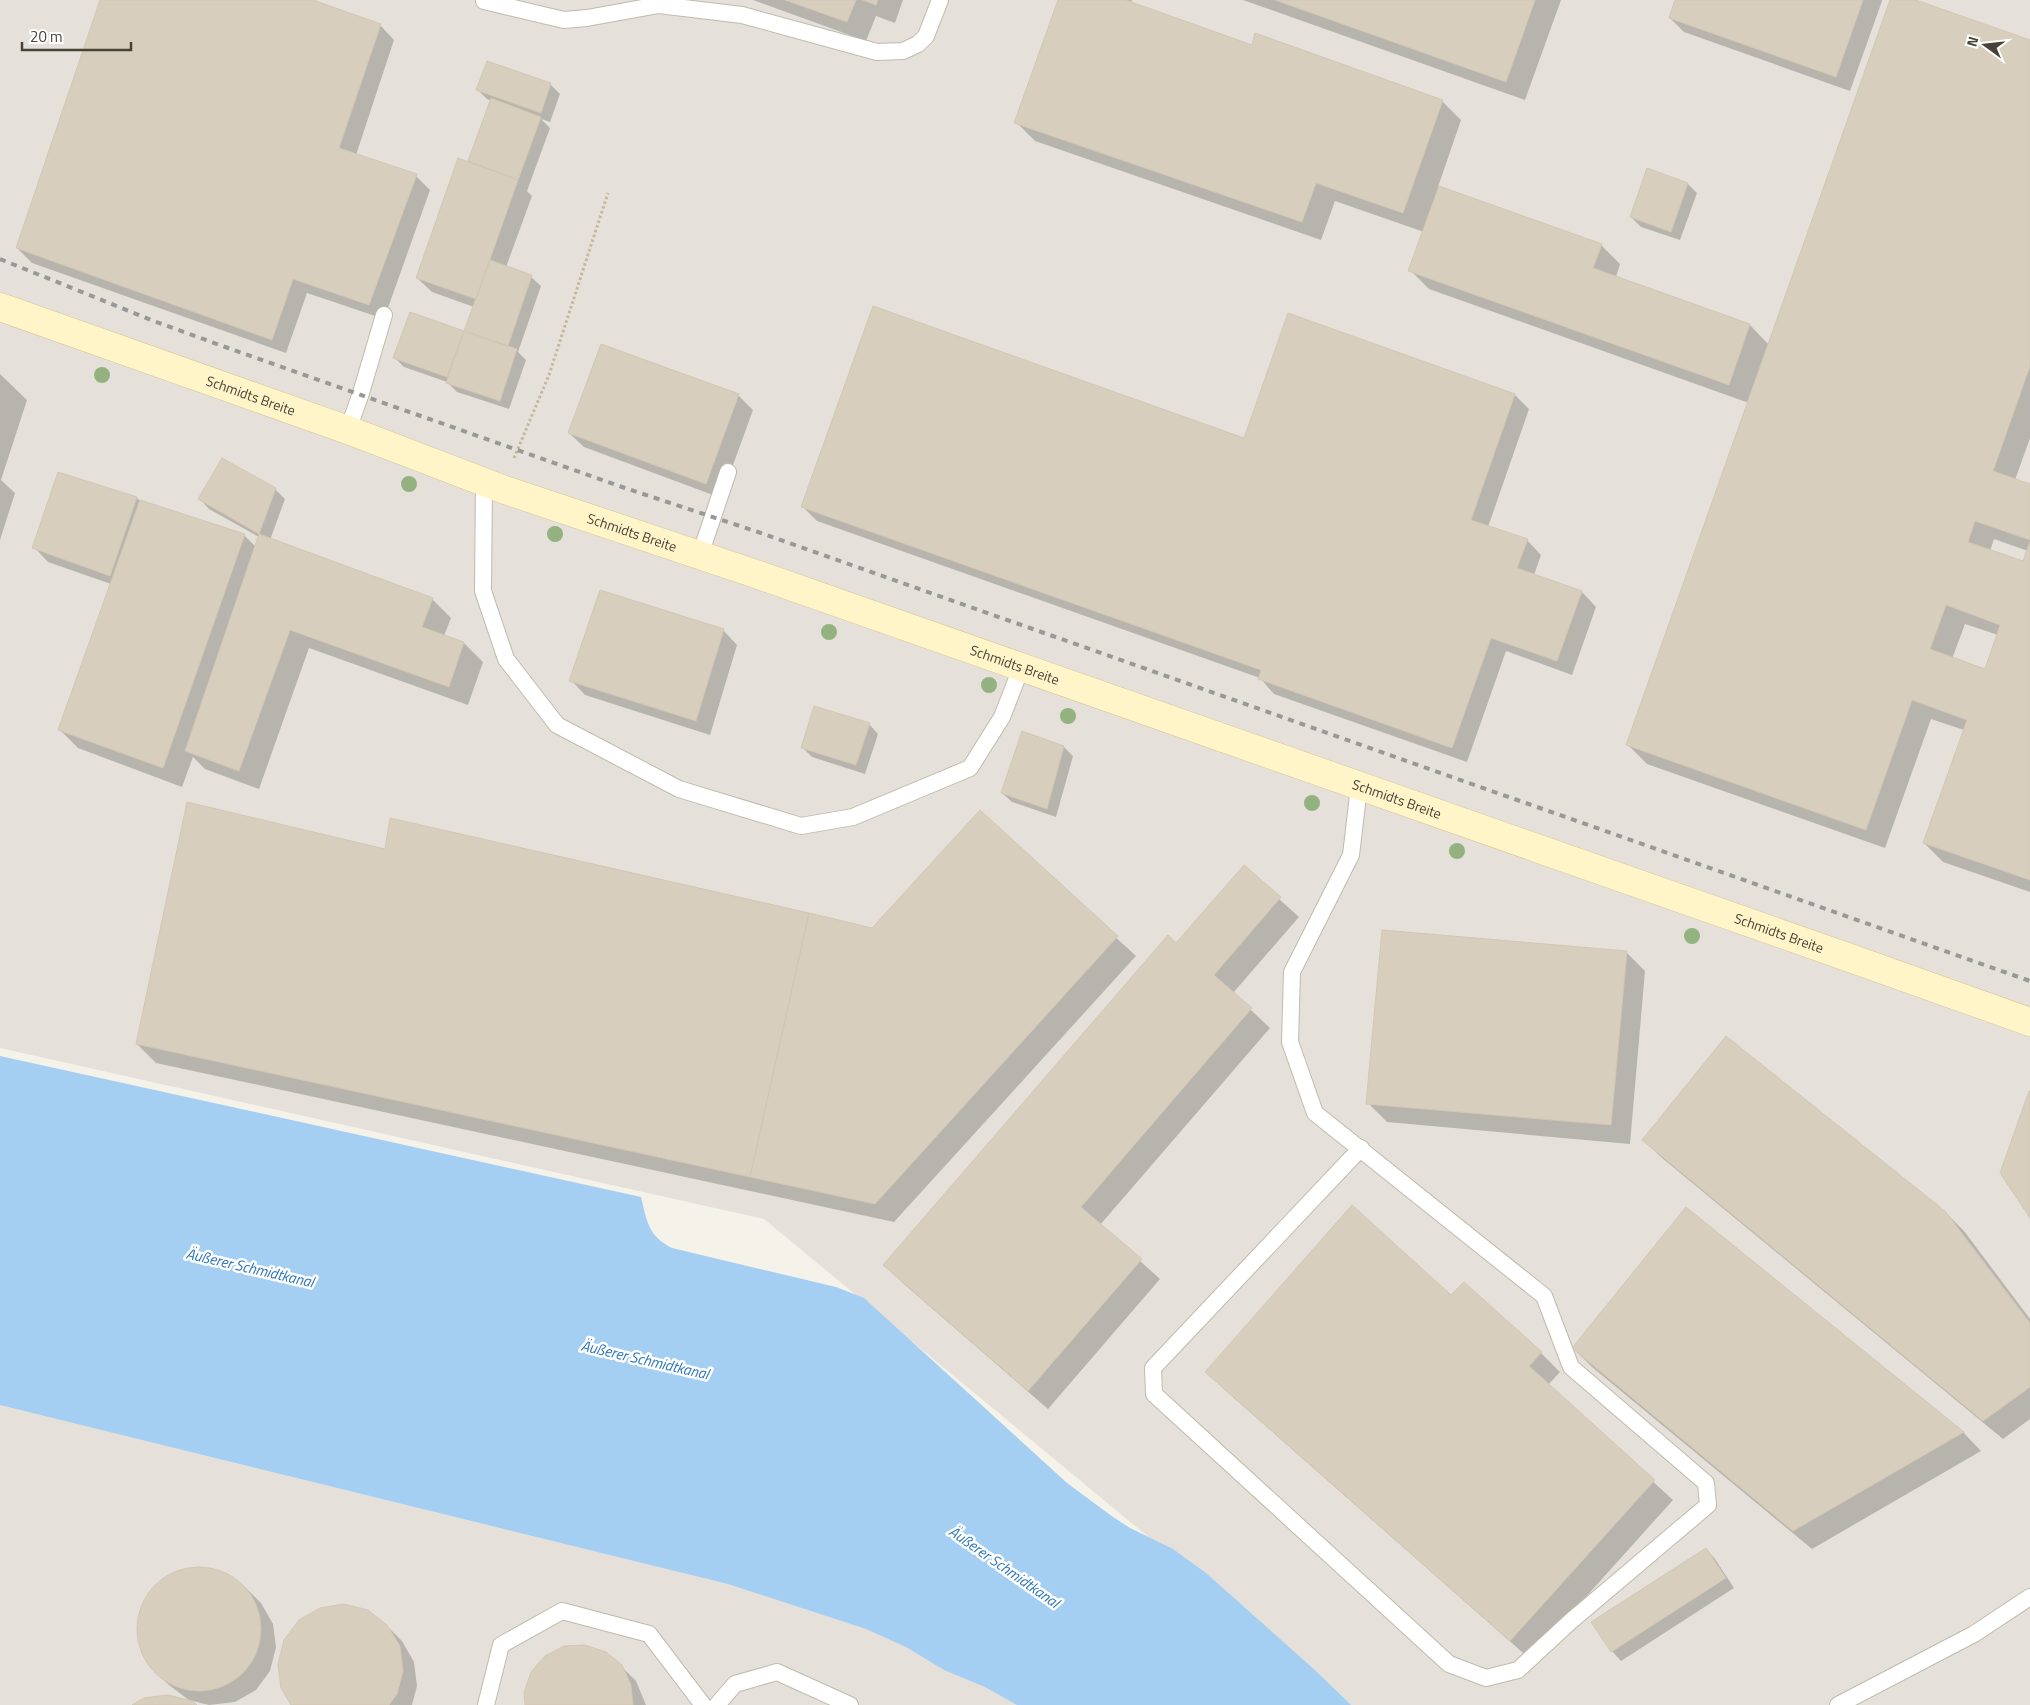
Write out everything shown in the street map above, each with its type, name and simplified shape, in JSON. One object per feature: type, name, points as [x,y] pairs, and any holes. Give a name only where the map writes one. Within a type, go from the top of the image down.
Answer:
[{"type":"main road","name":"Schmidts Breite","points":[[0,307],[348,430],[495,486],[700,555],[2030,1022]]},
{"type":"lane","points":[[484,1],[564,20],[587,18],[659,5],[696,9],[742,15],[877,52],[904,51],[918,44],[926,36],[940,0]]},
{"type":"lane","points":[[348,430],[384,315]]},
{"type":"lane","points":[[700,555],[728,472]]},
{"type":"lane","points":[[495,486],[483,590],[506,659],[557,725],[680,789],[802,826],[853,817],[970,768],[1002,717],[1021,668]]},
{"type":"lane","points":[[1360,787],[1351,855],[1292,972],[1290,1042],[1315,1113],[1361,1148],[1544,1296],[1571,1368],[1706,1483],[1708,1505],[1571,1621],[1518,1670],[1486,1678],[1450,1664],[1154,1394],[1153,1368],[1361,1148]]},
{"type":"lane","points":[[1838,1705],[1974,1634],[2030,1597]]},
{"type":"lane","points":[[486,1705],[501,1645],[562,1611],[649,1634],[703,1705]]},
{"type":"lane","points":[[717,1705],[735,1684],[777,1672],[850,1705]]},
{"type":"path","points":[[495,486],[517,448],[549,375],[608,194]]},
{"type":"shaded area","points":[[0,0],[2030,0],[2030,1705],[1346,1705],[1244,1616],[764,1219],[0,1048]]},
{"type":"shaded area","points":[[0,1379],[681,1529],[1030,1705],[0,1705]]},
{"type":"water","name":"Äußerer Schmidtkanal","points":[[0,1056],[641,1197],[647,1221],[653,1233],[672,1248],[836,1287],[864,1298],[1067,1483],[1113,1517],[1130,1528],[1173,1549],[1206,1573],[1317,1672],[1351,1705],[1017,1705],[985,1687],[944,1670],[906,1647],[866,1629],[728,1584],[0,1405]]},
{"type":"building","points":[[100,0],[313,0],[381,24],[339,148],[417,174],[369,305],[293,279],[272,340],[16,248]]},
{"type":"building","points":[[785,0],[856,0],[847,22]]},
{"type":"building","points":[[863,0],[878,0],[876,5]]},
{"type":"building","points":[[1058,0],[1126,0],[1252,45],[1255,33],[1443,100],[1403,213],[1316,183],[1302,222],[1014,123]]},
{"type":"building","points":[[1275,0],[1535,0],[1506,82]]},
{"type":"building","points":[[1675,0],[1863,0],[1836,77],[1669,18]]},
{"type":"building","points":[[1890,0],[1916,0],[2030,40],[2030,366],[1993,471],[2030,484],[2030,540],[1975,521],[1968,542],[2023,561],[2030,542],[2030,880],[1923,843],[1967,720],[1912,700],[1866,830],[1626,745]],"holes":[[[1946,605],[2000,625],[1985,669],[1930,649]]]},
{"type":"building","points":[[487,61],[551,83],[541,113],[476,90]]},
{"type":"building","points":[[491,98],[541,117],[518,180],[468,161]]},
{"type":"building","points":[[458,158],[518,180],[476,299],[416,278]]},
{"type":"building","points":[[1647,168],[1688,183],[1671,232],[1630,217]]},
{"type":"building","points":[[1439,186],[1602,244],[1593,268],[1750,324],[1729,385],[1408,271]]},
{"type":"building","points":[[490,260],[532,275],[508,346],[464,331]]},
{"type":"building","points":[[873,306],[1244,438],[1288,313],[1515,394],[1471,520],[1528,539],[1517,568],[1582,591],[1557,661],[1491,638],[1452,748],[1258,679],[1261,670],[801,507]]},
{"type":"building","points":[[410,312],[464,331],[447,377],[393,358]]},
{"type":"building","points":[[464,331],[517,349],[500,401],[446,383]]},
{"type":"building","points":[[601,344],[739,394],[706,484],[568,433]]},
{"type":"building","points":[[222,458],[276,488],[259,534],[198,499]]},
{"type":"building","points":[[58,472],[137,497],[110,576],[32,548]]},
{"type":"building","points":[[140,500],[245,534],[163,768],[58,730]]},
{"type":"building","points":[[259,534],[433,598],[422,627],[464,642],[449,687],[290,630],[239,771],[185,751]]},
{"type":"building","points":[[600,590],[724,629],[696,721],[569,681]]},
{"type":"building","points":[[814,706],[870,723],[856,765],[801,748]]},
{"type":"building","points":[[1022,731],[1064,746],[1047,809],[1001,793]]},
{"type":"building","points":[[187,802],[385,849],[390,818],[809,913],[750,1177],[136,1044]]},
{"type":"building","points":[[980,810],[1118,936],[875,1204],[750,1177],[809,913],[872,928]]},
{"type":"building","points":[[1244,865],[1281,897],[1214,975],[1252,1008],[1081,1207],[1142,1259],[1028,1391],[883,1265],[1168,935],[1176,943]]},
{"type":"building","points":[[1382,930],[1627,951],[1611,1125],[1366,1104]]},
{"type":"building","points":[[1726,1036],[1945,1211],[2030,1323],[2030,1387],[1983,1421],[1642,1140]]},
{"type":"building","points":[[2030,1091],[2030,1218],[2000,1173]]},
{"type":"building","points":[[1352,1205],[1451,1295],[1464,1282],[1542,1352],[1529,1366],[1655,1480],[1510,1641],[1205,1372]]},
{"type":"building","points":[[1686,1207],[1964,1432],[1793,1531],[1572,1348]]},
{"type":"building","points":[[1706,1548],[1726,1578],[1611,1652],[1591,1622]]},
{"type":"building","points":[[199,1567],[223,1572],[234,1577],[243,1585],[251,1594],[256,1605],[261,1629],[256,1653],[251,1664],[243,1673],[234,1681],[223,1686],[199,1691],[175,1686],[164,1681],[155,1673],[147,1664],[142,1653],[137,1629],[142,1605],[147,1594],[155,1585],[164,1577],[175,1572]]},
{"type":"building","points":[[344,1604],[368,1610],[387,1625],[400,1646],[403,1671],[397,1694],[389,1705],[291,1705],[281,1688],[278,1664],[284,1640],[299,1620],[320,1608]]},
{"type":"building","points":[[585,1645],[606,1652],[622,1665],[631,1685],[633,1705],[525,1705],[524,1693],[531,1672],[545,1656],[564,1646]]},
{"type":"building","points":[[168,1695],[192,1701],[197,1705],[132,1705],[144,1698]]},
{"type":"railway","points":[[0,259],[151,320],[228,348],[625,488],[758,532],[2030,981]]}]
